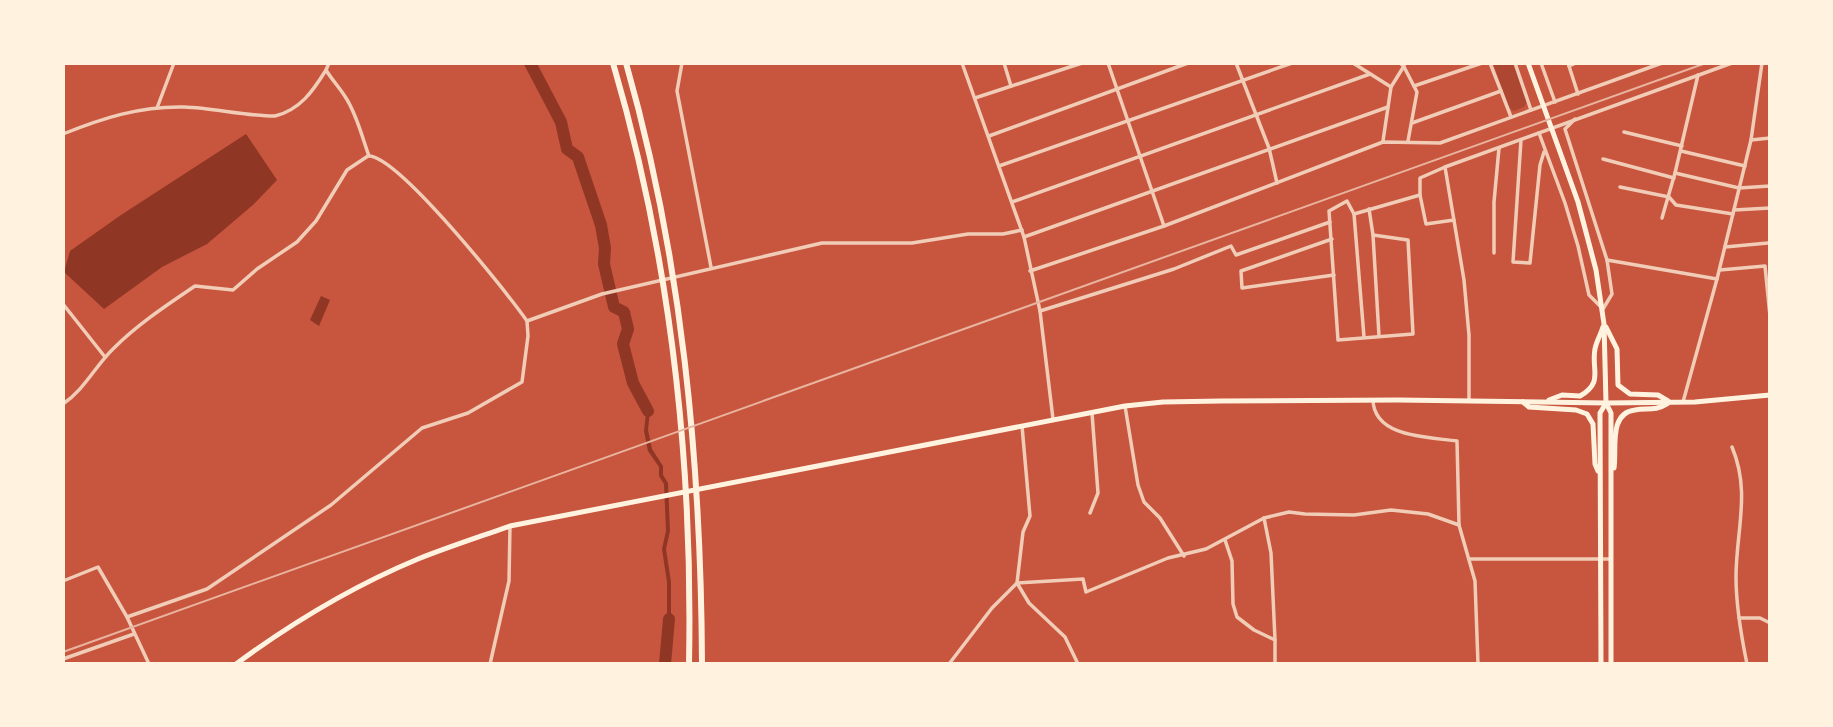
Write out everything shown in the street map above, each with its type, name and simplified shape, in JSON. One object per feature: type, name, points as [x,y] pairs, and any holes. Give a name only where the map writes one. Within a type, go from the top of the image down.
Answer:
[{"type":"highway","points":[[614,63],[650,219],[670,334],[684,473],[690,589],[689,664]]},
{"type":"highway","points":[[626,63],[663,217],[686,363],[701,565],[702,664]]},
{"type":"highway","points":[[1528,63],[1578,202],[1603,309],[1606,403],[1611,413],[1611,664]]},
{"type":"highway","points":[[1544,402],[1562,395],[1580,396],[1593,385],[1595,350],[1604,324]]},
{"type":"highway","points":[[1604,324],[1616,349],[1618,385],[1630,394],[1658,395],[1670,402]]},
{"type":"highway","points":[[236,664],[313,612],[368,582],[418,559],[510,526],[1125,406],[1174,401],[1683,402],[1770,395]]},
{"type":"highway","points":[[1523,402],[1529,407],[1576,410],[1587,414],[1593,424],[1595,464],[1600,476]]},
{"type":"highway","points":[[1612,479],[1616,427],[1619,421],[1629,411],[1658,409],[1670,402]]},
{"type":"highway","points":[[1601,664],[1600,412],[1606,403]]},
{"type":"street","points":[[157,108],[174,63]]},
{"type":"street","points":[[63,134],[100,119],[157,108],[185,107],[275,116],[289,113],[314,89],[329,63]]},
{"type":"street","points":[[682,63],[677,91],[711,267]]},
{"type":"street","points":[[962,63],[1024,237],[1040,311],[1053,419]]},
{"type":"street","points":[[1004,63],[1011,86]]},
{"type":"street","points":[[975,98],[1082,63]]},
{"type":"street","points":[[1108,63],[1164,226]]},
{"type":"street","points":[[989,136],[1188,63]]},
{"type":"street","points":[[1236,63],[1269,148],[1277,183]]},
{"type":"street","points":[[999,166],[1292,63]]},
{"type":"street","points":[[1353,63],[1391,87]]},
{"type":"street","points":[[1414,86],[1482,63]]},
{"type":"street","points":[[1490,63],[1511,117]]},
{"type":"street","points":[[1515,63],[1531,110]]},
{"type":"street","points":[[1541,63],[1555,102]]},
{"type":"street","points":[[1576,63],[1568,64],[1578,94]]},
{"type":"street","points":[[1030,271],[1164,226],[1383,142],[1440,143],[1662,63]]},
{"type":"street","points":[[1454,220],[1426,224],[1420,195],[1420,178],[1576,118],[1732,63]]},
{"type":"street","points":[[1683,402],[1720,270],[1745,166],[1762,63]]},
{"type":"street","points":[[1402,64],[1417,92],[1408,141]]},
{"type":"street","points":[[1383,142],[1391,87],[1402,64]]},
{"type":"street","points":[[326,70],[345,96],[369,156]]},
{"type":"street","points":[[1012,202],[1370,74]]},
{"type":"street","points":[[1662,218],[1682,149],[1698,75]]},
{"type":"street","points":[[1412,123],[1501,91]]},
{"type":"street","points":[[1024,237],[1388,107]]},
{"type":"street","points":[[1539,133],[1565,203],[1589,295],[1603,309],[1612,295],[1607,260],[1565,129],[1576,118]]},
{"type":"street","points":[[1625,132],[1745,166]]},
{"type":"street","points":[[1751,140],[1770,138]]},
{"type":"street","points":[[1521,139],[1513,262],[1530,263],[1540,165],[1545,150]]},
{"type":"street","points":[[1494,253],[1494,202],[1499,148]]},
{"type":"street","points":[[63,404],[78,394],[106,357],[155,313],[195,286],[233,290],[257,269],[298,242],[316,221],[347,170],[369,156],[375,156],[387,163],[430,204],[527,321],[528,336],[522,382],[468,413],[422,428],[331,505],[207,589],[127,617]]},
{"type":"street","points":[[1603,159],[1739,188],[1770,186]]},
{"type":"street","points":[[1445,167],[1464,280],[1469,335],[1469,402]]},
{"type":"street","points":[[1620,187],[1669,197],[1676,205],[1734,212],[1770,208]]},
{"type":"street","points":[[1354,214],[1420,195]]},
{"type":"street","points":[[1364,338],[1354,214],[1348,201],[1329,211],[1338,340],[1379,337],[1413,334],[1408,240],[1373,235]]},
{"type":"street","points":[[1369,209],[1379,337]]},
{"type":"street","points":[[1040,311],[1174,268],[1231,246],[1237,255],[1331,222]]},
{"type":"street","points":[[527,321],[602,294],[822,243],[912,243],[968,234],[1003,234],[1022,230]]},
{"type":"street","points":[[1332,239],[1241,271],[1242,288],[1334,275]]},
{"type":"street","points":[[1725,247],[1768,243]]},
{"type":"street","points":[[1607,260],[1717,279]]},
{"type":"street","points":[[1720,270],[1765,266],[1770,316]]},
{"type":"street","points":[[63,304],[106,357]]},
{"type":"street","points":[[1373,400],[1373,409],[1385,425],[1415,436],[1457,440],[1459,525],[1475,581],[1478,664]]},
{"type":"street","points":[[1125,406],[1143,502],[1160,518],[1184,556]]},
{"type":"street","points":[[1090,513],[1098,493],[1092,412]]},
{"type":"street","points":[[1021,426],[1030,516],[1023,532],[1017,583],[1028,603],[1065,637],[1079,664]]},
{"type":"street","points":[[1732,447],[1740,466],[1742,492],[1742,523],[1736,576],[1738,618],[1747,664]]},
{"type":"street","points":[[949,664],[992,608],[1017,583],[1083,579],[1086,592],[1168,558],[1184,556],[1225,540],[1264,518],[1289,512],[1354,515],[1391,510],[1429,514],[1459,525]]},
{"type":"street","points":[[1264,518],[1272,553],[1275,664]]},
{"type":"street","points":[[490,664],[509,581],[510,526]]},
{"type":"street","points":[[1225,540],[1232,561],[1237,617],[1254,630],[1275,640]]},
{"type":"street","points":[[1469,559],[1611,559]]},
{"type":"street","points":[[63,581],[87,569],[98,567],[127,617],[149,664]]},
{"type":"street","points":[[1738,618],[1760,618],[1770,623]]},
{"type":"street","points":[[63,659],[134,634]]},
{"type":"shaded area","points":[[1493,63],[1513,63],[1527,102],[1524,107],[1514,111],[1509,108]]},
{"type":"shaded area","points":[[246,134],[277,180],[254,204],[207,244],[162,267],[104,309],[64,272],[70,251]]},
{"type":"shaded area","points":[[321,296],[330,300],[319,326],[310,320]]},
{"type":"shaded area","points":[[642,395],[650,411],[648,430],[652,449],[663,466],[663,475],[668,483],[670,531],[666,549],[671,582],[671,634],[667,633],[667,582],[662,549],[666,531],[664,484],[659,476],[659,467],[648,451],[644,431],[646,413],[638,397]]},
{"type":"waterway","points":[[530,63],[561,122],[567,149],[578,157],[601,225],[605,248],[604,264],[614,307],[624,312],[628,329],[623,344],[633,383],[648,411]]},
{"type":"waterway","points":[[665,664],[669,619]]},
{"type":"railway","points":[[63,652],[1706,63]]}]
